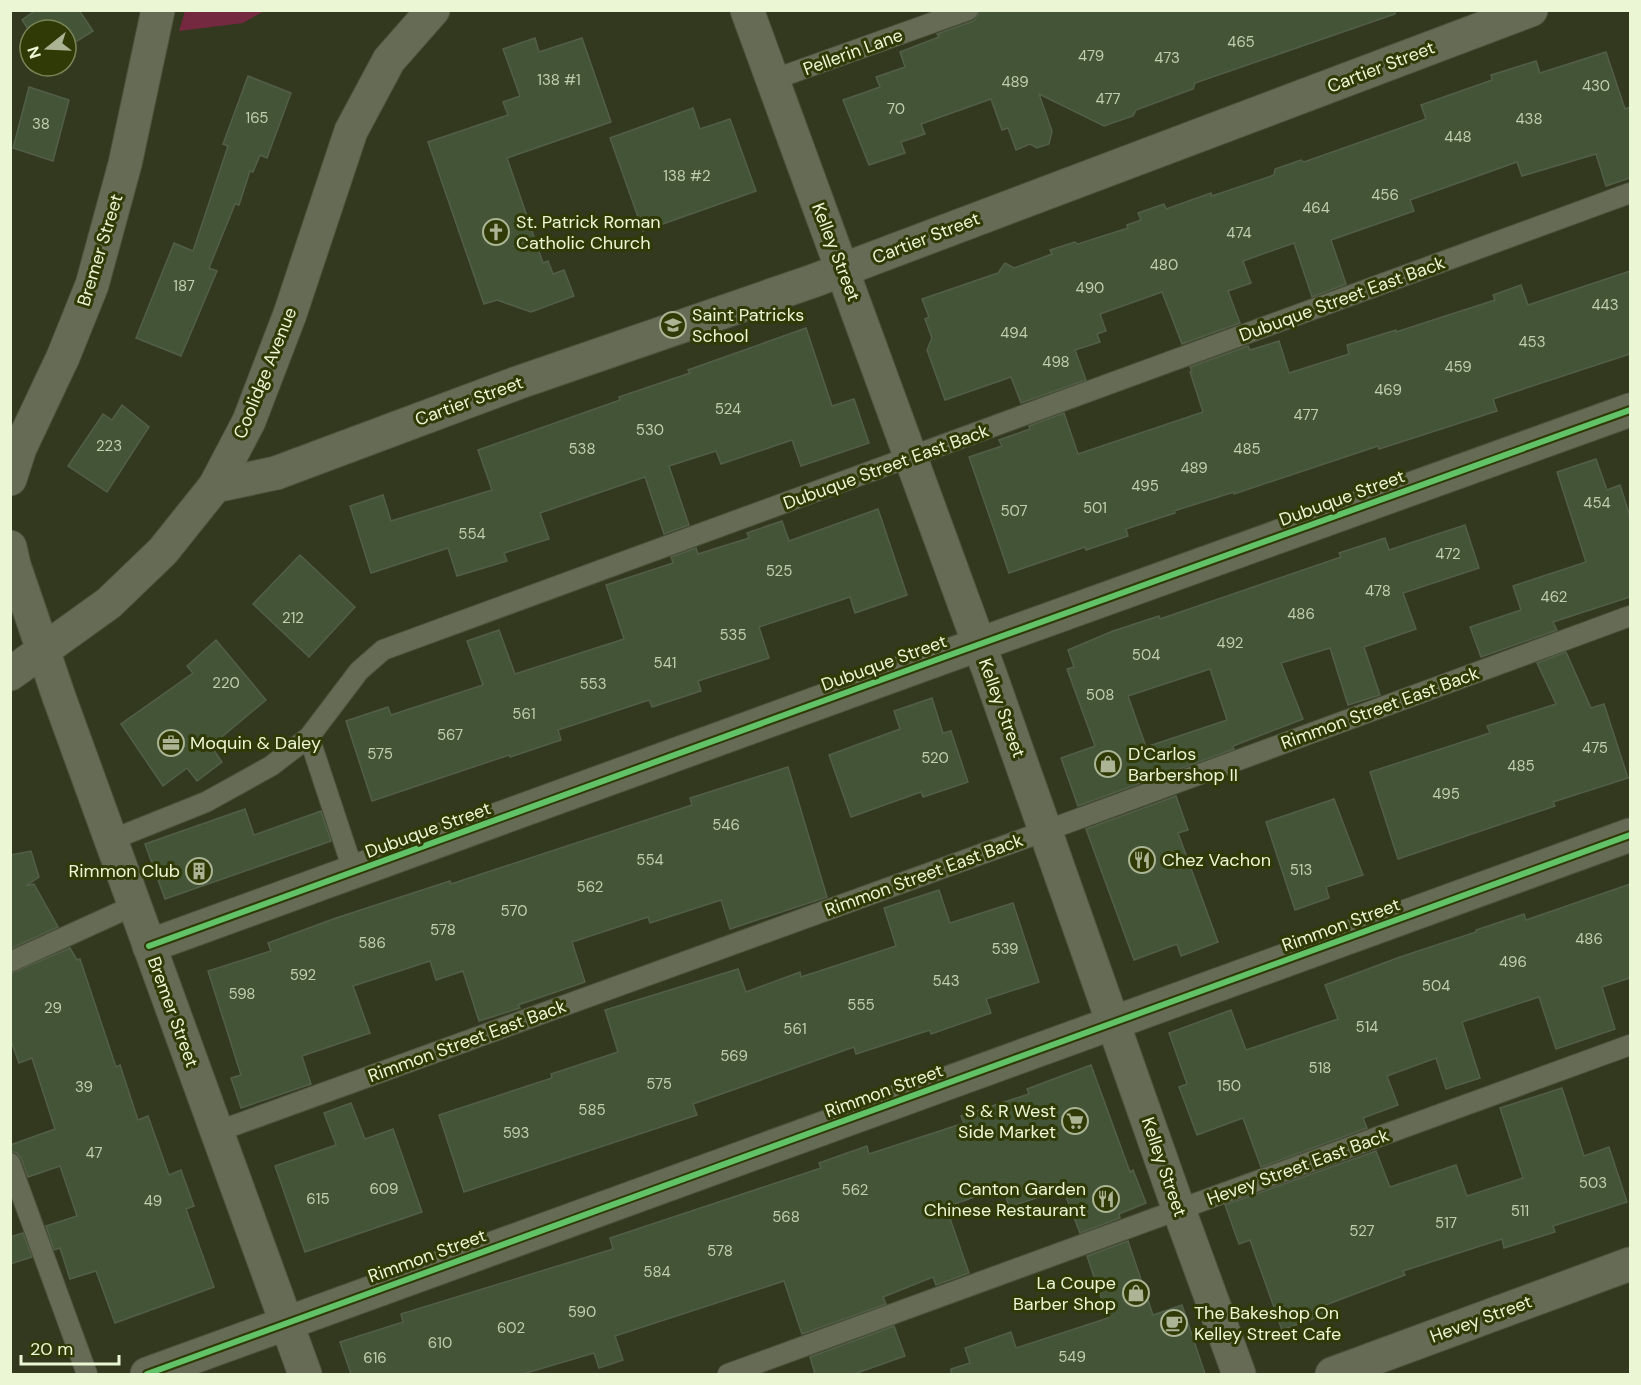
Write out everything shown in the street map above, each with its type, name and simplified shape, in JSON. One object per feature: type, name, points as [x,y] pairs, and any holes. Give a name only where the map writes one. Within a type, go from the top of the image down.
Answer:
[{"type":"street","name":"Bremer Street","points":[[10,479],[20,448],[63,357],[92,285],[125,164],[159,10]]},
{"type":"street","name":"Coolidge Avenue","points":[[10,674],[109,603],[163,551],[215,486],[249,420],[266,378],[290,314],[351,131],[389,60],[434,10]]},
{"type":"street","name":"Kelley Street","points":[[747,10],[980,645],[1239,1374]]},
{"type":"street","name":"Cartier Street","points":[[215,486],[276,473],[528,380],[843,269],[1531,10]]},
{"type":"street","name":"Dubuque Street","points":[[149,946],[1630,410]]},
{"type":"street","name":"Bremer Street","points":[[10,547],[43,650],[305,1374]]},
{"type":"street","name":"Rimmon Street","points":[[147,1374],[1630,835]]},
{"type":"street","name":"Hevey Street","points":[[1332,1374],[1630,1264]]},
{"type":"lane","name":"Pellerin Lane","points":[[772,80],[968,10]]},
{"type":"lane","name":"Dubuque Street East Back","points":[[111,840],[206,802],[271,766],[309,737],[359,671],[383,650],[1630,193]]},
{"type":"lane","name":"Rimmon Street East Back","points":[[216,1132],[1630,616]]},
{"type":"lane","points":[[309,737],[354,873]]},
{"type":"lane","points":[[10,962],[135,905]]},
{"type":"lane","name":"Hevey Street East Back","points":[[729,1374],[1630,1045]]},
{"type":"lane","points":[[10,1163],[87,1374]]},
{"type":"shaded area","points":[[185,10],[264,11],[243,23],[179,31]]},
{"type":"building","points":[[36,10],[79,10],[93,31],[78,40],[78,18],[25,18]]},
{"type":"building","points":[[980,10],[1395,10],[1395,14],[1195,83],[1193,89],[1136,110],[1133,116],[1104,126],[1039,94],[1052,131],[1049,144],[1037,148],[1030,144],[1016,150],[1008,128],[1002,130],[991,99],[921,124],[925,134],[901,142],[905,153],[869,165],[843,100],[880,87],[876,77],[905,67],[900,52],[939,37],[937,34],[973,21]]},
{"type":"building","points":[[535,38],[539,52],[582,38],[611,122],[507,158],[543,263],[548,261],[553,274],[564,270],[574,296],[531,312],[497,300],[484,304],[428,142],[508,115],[503,102],[520,96],[503,49]]},
{"type":"building","points":[[1606,52],[1625,109],[1630,107],[1630,178],[1606,186],[1596,154],[1522,176],[1517,162],[1410,200],[1414,211],[1331,240],[1346,284],[1312,297],[1294,243],[1243,261],[1251,283],[1228,291],[1240,323],[1182,344],[1162,292],[1100,314],[1106,331],[1097,334],[1100,342],[1075,350],[1086,380],[1021,403],[1011,377],[945,400],[927,350],[932,338],[925,319],[929,317],[922,299],[998,273],[1005,263],[1014,268],[1052,254],[1050,250],[1075,242],[1078,244],[1128,228],[1127,225],[1141,220],[1138,213],[1164,204],[1166,209],[1211,193],[1212,196],[1274,175],[1275,169],[1301,160],[1304,162],[1426,119],[1421,105],[1492,80],[1491,75],[1536,61],[1540,73]]},
{"type":"building","points":[[248,76],[291,93],[267,158],[260,155],[253,172],[250,171],[239,205],[235,204],[209,268],[217,271],[181,356],[136,338],[174,243],[193,251],[228,146],[223,144]]},
{"type":"building","points":[[29,87],[69,100],[53,161],[13,148]]},
{"type":"building","points":[[693,108],[700,129],[730,119],[756,191],[643,231],[610,138]]},
{"type":"building","points":[[1630,271],[1630,354],[1493,399],[1497,411],[1174,511],[1175,513],[1126,529],[1128,536],[1086,550],[1085,547],[1009,573],[969,457],[1002,446],[999,440],[1064,413],[1078,454],[1203,412],[1190,367],[1248,346],[1250,350],[1279,341],[1289,373],[1349,354],[1347,345],[1396,330],[1396,332],[1495,300],[1493,295],[1521,285],[1528,305]]},
{"type":"building","points":[[806,328],[832,406],[854,399],[869,443],[801,466],[792,440],[721,464],[716,451],[669,466],[689,525],[664,534],[645,477],[540,513],[549,539],[504,553],[507,561],[457,576],[448,548],[371,573],[350,506],[383,495],[391,521],[492,490],[478,450],[620,400],[619,397],[690,373],[688,370]]},
{"type":"building","points":[[122,405],[149,427],[107,492],[68,466],[103,414],[112,420]]},
{"type":"building","points":[[1596,459],[1607,490],[1620,485],[1630,516],[1630,597],[1553,622],[1557,630],[1481,657],[1470,627],[1521,610],[1513,586],[1586,562],[1557,472]]},
{"type":"building","points":[[878,509],[907,595],[855,613],[850,597],[759,627],[769,658],[698,681],[701,691],[652,707],[649,700],[558,730],[561,740],[372,801],[346,721],[388,707],[391,715],[483,685],[467,641],[499,630],[515,674],[624,639],[606,585],[673,563],[671,557],[696,548],[698,554],[749,538],[747,533],[782,521],[789,541]]},
{"type":"building","points":[[1465,525],[1479,568],[1403,593],[1416,629],[1364,647],[1380,695],[1348,705],[1330,648],[1281,663],[1303,719],[1233,746],[1234,749],[1078,806],[1061,758],[1095,746],[1067,669],[1074,667],[1068,650],[1113,631],[1159,616],[1160,619],[1341,557],[1339,553],[1385,538],[1389,550]],"holes":[[[1210,669],[1227,720],[1146,747],[1128,696]]]},
{"type":"building","points":[[300,555],[355,607],[309,657],[253,604]]},
{"type":"building","points":[[216,640],[266,700],[211,746],[222,762],[197,781],[187,768],[163,786],[121,724],[193,673],[187,666]]},
{"type":"building","points":[[1566,652],[1591,708],[1604,704],[1628,778],[1553,802],[1555,806],[1398,859],[1370,772],[1490,733],[1487,726],[1556,704],[1537,663]]},
{"type":"building","points":[[932,698],[943,733],[951,731],[968,782],[923,797],[921,792],[851,817],[829,755],[900,729],[894,711]]},
{"type":"building","points":[[788,767],[827,897],[730,929],[721,900],[650,923],[648,917],[572,942],[585,982],[518,1005],[520,1008],[479,1021],[463,971],[436,980],[430,961],[353,986],[370,1033],[302,1056],[311,1084],[241,1108],[231,1078],[241,1075],[208,971],[271,951],[268,943],[336,918],[450,881],[451,884],[692,805],[690,798]]},
{"type":"building","points":[[1176,796],[1188,830],[1178,833],[1218,942],[1181,956],[1177,944],[1134,960],[1086,829]]},
{"type":"building","points":[[1334,799],[1363,875],[1326,887],[1329,898],[1295,910],[1266,822]]},
{"type":"building","name":"Rimmon Club","points":[[245,809],[254,835],[321,811],[331,841],[165,899],[145,844]]},
{"type":"building","points":[[31,851],[39,877],[26,886],[34,884],[58,927],[10,949],[10,855]]},
{"type":"building","points":[[1630,884],[1630,978],[1602,987],[1615,1029],[1556,1049],[1539,997],[1462,1022],[1480,1078],[1446,1089],[1436,1058],[1387,1076],[1398,1105],[1363,1118],[1367,1128],[1261,1167],[1243,1118],[1197,1135],[1179,1087],[1187,1084],[1169,1033],[1231,1010],[1246,1050],[1338,1019],[1325,985],[1524,914],[1526,920]]},
{"type":"building","points":[[939,890],[950,923],[1013,903],[1039,982],[986,999],[991,1013],[931,1034],[930,1030],[856,1054],[854,1047],[693,1104],[697,1115],[464,1192],[439,1115],[552,1078],[551,1074],[618,1052],[605,1010],[738,969],[746,992],[800,972],[801,977],[896,946],[884,908]]},
{"type":"building","points":[[70,948],[77,960],[80,959],[116,1067],[120,1065],[138,1120],[148,1116],[169,1175],[181,1170],[194,1206],[186,1209],[214,1287],[115,1323],[96,1271],[70,1279],[60,1248],[54,1250],[46,1226],[77,1216],[60,1166],[28,1177],[21,1158],[17,1153],[10,1151],[10,1145],[55,1129],[32,1058],[19,1063],[10,1038],[10,974]]},
{"type":"building","points":[[1091,1065],[1130,1172],[1133,1170],[1146,1203],[1119,1214],[1120,1218],[1080,1233],[1063,1189],[1009,1207],[1003,1187],[946,1207],[969,1273],[936,1285],[933,1277],[883,1297],[886,1304],[802,1334],[784,1281],[615,1336],[623,1360],[599,1368],[594,1353],[523,1374],[351,1374],[340,1342],[403,1322],[401,1314],[613,1249],[610,1238],[821,1168],[819,1163],[867,1146],[869,1154],[964,1123],[961,1116],[1029,1094],[1027,1089]]},
{"type":"building","points":[[1562,1088],[1584,1156],[1609,1147],[1627,1202],[1553,1226],[1555,1232],[1504,1248],[1502,1239],[1403,1271],[1405,1275],[1323,1306],[1326,1314],[1282,1330],[1250,1240],[1239,1244],[1225,1205],[1376,1151],[1390,1187],[1456,1165],[1467,1196],[1523,1178],[1500,1108]]},
{"type":"building","points":[[351,1103],[365,1139],[393,1129],[422,1212],[305,1252],[275,1166],[336,1145],[324,1113]]},
{"type":"building","points":[[23,1233],[32,1257],[10,1264],[10,1237]]},
{"type":"building","points":[[1128,1241],[1153,1315],[1182,1305],[1205,1374],[951,1374],[951,1369],[970,1363],[965,1348],[1011,1332],[1016,1348],[1108,1318],[1087,1256]]},
{"type":"building","points":[[894,1326],[905,1356],[854,1374],[815,1374],[810,1357]]},
{"type":"cycle path","points":[[149,946],[1630,410]]},
{"type":"cycle path","points":[[147,1374],[1630,835]]},
{"type":"place","name":"St. Patrick Roman Catholic Church","points":[[496,232]]},
{"type":"place","name":"Saint Patricks School","points":[[673,325]]},
{"type":"place","name":"Moquin & Daley","points":[[171,743]]},
{"type":"place","name":"D'Carlos Barbershop II","points":[[1108,764]]},
{"type":"place","name":"Chez Vachon","points":[[1142,860]]},
{"type":"place","name":"Rimmon Club","points":[[199,871]]},
{"type":"place","name":"S & R West Side Market","points":[[1075,1121]]},
{"type":"place","name":"Canton Garden Chinese Restaurant","points":[[1106,1199]]},
{"type":"place","name":"La Coupe Barber Shop","points":[[1136,1293]]},
{"type":"place","name":"The Bakeshop On Kelley Street Cafe","points":[[1174,1323]]}]
